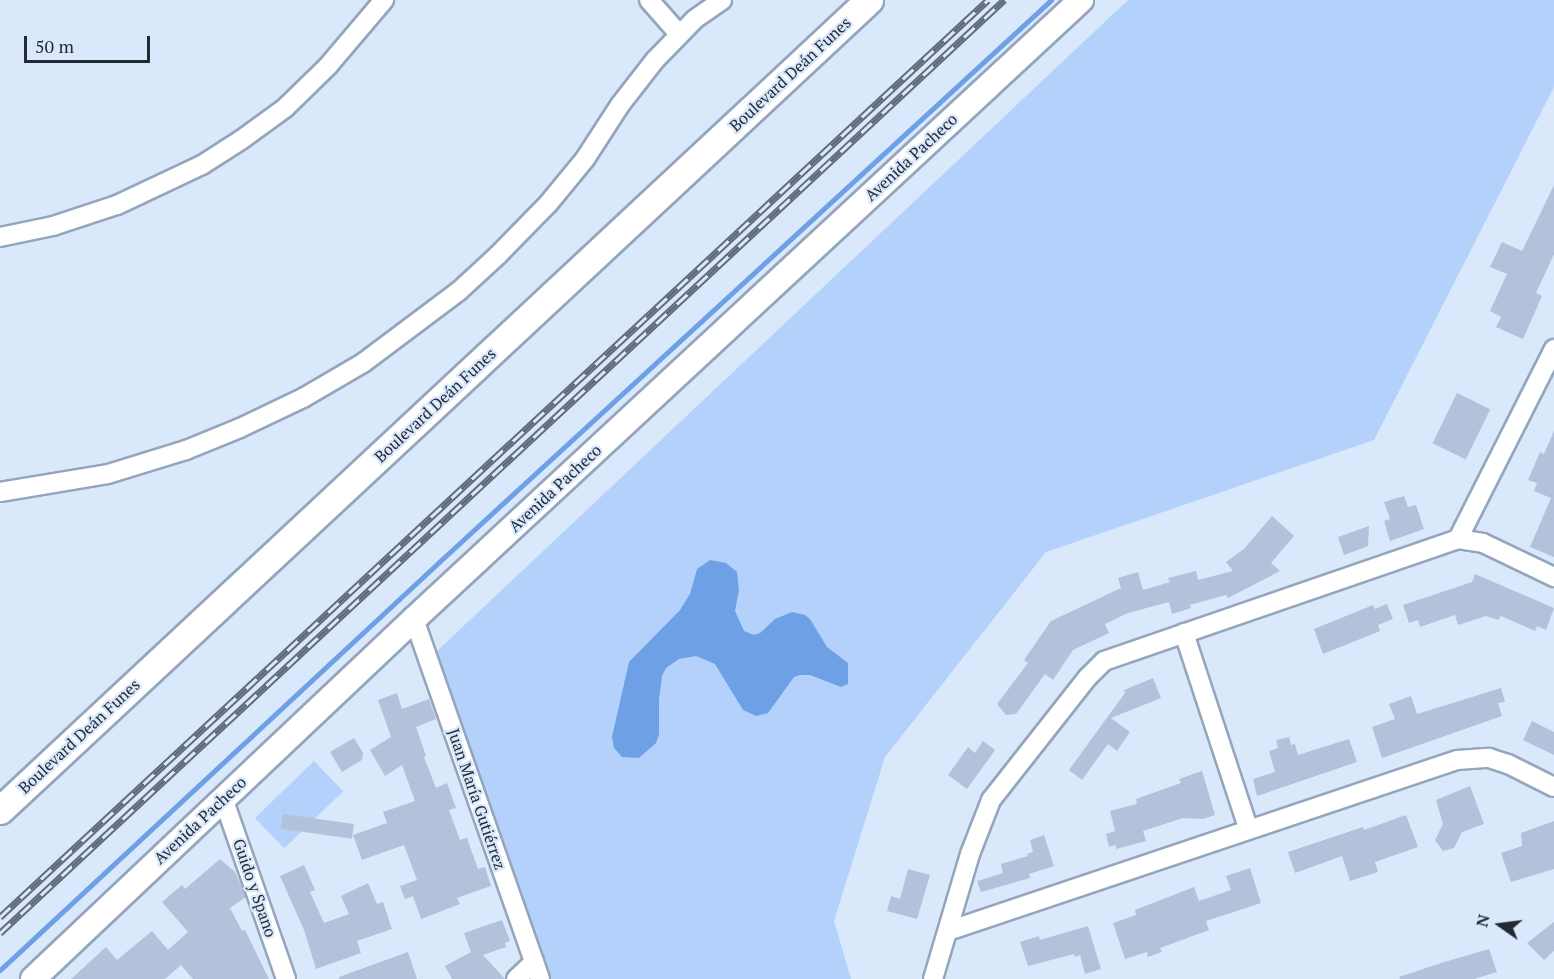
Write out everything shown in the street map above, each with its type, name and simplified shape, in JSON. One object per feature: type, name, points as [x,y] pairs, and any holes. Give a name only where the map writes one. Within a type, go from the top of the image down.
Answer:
[{"type":"main road","name":"Boulevard Deán Funes","points":[[0,785],[846,0]]},
{"type":"main road","name":"Boulevard Deán Funes","points":[[0,810],[869,0]]},
{"type":"street","points":[[0,237],[53,226],[117,205],[160,187],[212,159],[285,108],[328,66],[384,0]]},
{"type":"street","points":[[649,0],[679,34]]},
{"type":"street","points":[[0,492],[108,474],[186,450],[293,403],[363,363],[459,291],[548,204],[585,159],[638,81],[679,34],[722,0]]},
{"type":"street","name":"Avenida Pacheco","points":[[33,979],[414,619],[1081,0]]},
{"type":"street","points":[[1458,539],[1554,349]]},
{"type":"street","points":[[933,979],[982,819],[1004,781],[1087,678],[1104,661],[1458,539],[1483,543],[1554,577]]},
{"type":"street","name":"Juan María Gutiérrez","points":[[414,619],[537,971]]},
{"type":"street","points":[[1184,633],[1248,828]]},
{"type":"street","points":[[948,932],[1248,828],[1457,760],[1473,757],[1489,758],[1508,764],[1554,787]]},
{"type":"street","name":"Guido y Spano","points":[[223,798],[286,979]]},
{"type":"street","points":[[516,979],[537,971]]},
{"type":"shaded area","points":[[1128,0],[1554,0],[1554,87],[1374,440],[1046,552],[885,757],[834,921],[851,979],[549,979],[436,652]]},
{"type":"shaded area","points":[[314,761],[343,791],[284,848],[255,818]]},
{"type":"water","points":[[710,560],[726,563],[737,572],[739,590],[735,611],[744,631],[754,635],[760,633],[775,619],[792,612],[805,615],[810,619],[827,647],[848,663],[848,684],[841,687],[810,675],[794,677],[768,713],[756,716],[743,710],[715,664],[696,656],[679,659],[666,668],[662,676],[659,699],[659,735],[656,743],[639,758],[622,757],[614,748],[612,737],[629,662],[680,610],[690,594],[697,569]]},
{"type":"building","points":[[1554,185],[1554,254],[1536,293],[1542,296],[1523,339],[1496,327],[1501,317],[1490,311],[1507,274],[1490,267],[1502,242],[1522,251]]},
{"type":"building","points":[[1457,393],[1490,409],[1466,460],[1432,443]]},
{"type":"building","points":[[1554,431],[1554,557],[1530,547],[1551,498],[1534,491],[1537,483],[1528,480],[1540,452],[1544,454]]},
{"type":"building","points":[[1404,496],[1408,507],[1416,505],[1424,529],[1390,541],[1384,521],[1390,519],[1384,502]]},
{"type":"building","points":[[1272,516],[1294,536],[1271,563],[1280,571],[1228,598],[1226,595],[1190,605],[1191,608],[1172,614],[1169,602],[1128,613],[1105,624],[1109,633],[1073,650],[1053,680],[1045,674],[1016,714],[1006,715],[997,704],[1028,663],[1024,660],[1051,621],[1121,588],[1118,578],[1138,572],[1143,590],[1170,582],[1168,578],[1196,571],[1198,580],[1233,571],[1226,562],[1244,549]]},
{"type":"building","points":[[1369,526],[1368,546],[1344,555],[1338,537]]},
{"type":"building","points":[[1475,574],[1554,608],[1546,630],[1537,626],[1535,631],[1501,616],[1498,620],[1486,616],[1458,625],[1455,615],[1420,627],[1418,620],[1409,623],[1403,605],[1472,582]]},
{"type":"building","points":[[1387,604],[1393,619],[1378,625],[1380,631],[1323,654],[1314,629],[1373,605],[1375,609]]},
{"type":"building","points":[[1153,678],[1161,698],[1111,718],[1130,732],[1117,751],[1108,744],[1082,780],[1069,770],[1125,693],[1124,690]]},
{"type":"building","points":[[1501,688],[1505,702],[1498,703],[1502,716],[1382,758],[1372,727],[1395,719],[1389,704],[1411,696],[1417,714]]},
{"type":"building","points":[[397,693],[402,709],[429,699],[436,719],[416,727],[426,756],[424,757],[436,788],[447,783],[456,808],[449,810],[460,840],[467,838],[478,869],[485,867],[491,886],[457,898],[460,904],[421,919],[413,896],[405,899],[400,886],[417,880],[404,845],[362,860],[353,835],[387,823],[383,812],[415,801],[402,765],[385,776],[370,750],[391,737],[378,700]]},
{"type":"building","points":[[1532,721],[1554,732],[1554,755],[1523,740]]},
{"type":"building","points":[[1289,737],[1291,745],[1295,744],[1298,755],[1349,739],[1357,762],[1257,796],[1253,779],[1275,772],[1269,751],[1278,748],[1276,740]]},
{"type":"building","points":[[354,738],[363,753],[362,760],[342,772],[330,752]]},
{"type":"building","points":[[983,741],[995,750],[967,789],[948,775],[968,747],[975,753]]},
{"type":"building","points":[[1202,771],[1215,815],[1203,819],[1183,818],[1143,831],[1146,841],[1116,849],[1116,845],[1109,847],[1106,834],[1115,831],[1110,811],[1137,804],[1136,799],[1181,783],[1179,779]]},
{"type":"building","points":[[1470,786],[1484,824],[1462,832],[1454,848],[1443,851],[1435,840],[1443,824],[1436,800]]},
{"type":"building","points":[[283,814],[354,824],[352,839],[281,829]]},
{"type":"building","points":[[1406,815],[1418,847],[1375,862],[1378,872],[1350,881],[1342,856],[1295,873],[1288,852]]},
{"type":"building","points":[[1554,821],[1554,869],[1511,882],[1501,853],[1522,846],[1521,833]]},
{"type":"building","points":[[1044,835],[1054,866],[1029,874],[1030,878],[981,892],[977,881],[1003,873],[1001,864],[1028,856],[1027,854],[1033,852],[1030,840]]},
{"type":"building","points":[[220,859],[235,872],[244,892],[246,897],[230,908],[242,931],[245,930],[269,979],[193,979],[181,965],[165,979],[71,979],[106,947],[117,960],[152,931],[168,950],[188,932],[162,902],[182,885],[185,889]]},
{"type":"building","points":[[304,865],[315,890],[310,892],[324,923],[349,914],[341,896],[368,883],[377,904],[383,902],[392,929],[357,941],[361,953],[316,969],[304,930],[280,876]]},
{"type":"building","points":[[1250,868],[1261,903],[1206,921],[1209,930],[1160,948],[1162,952],[1148,957],[1147,952],[1125,959],[1113,923],[1136,915],[1135,910],[1194,887],[1199,901],[1231,890],[1226,876]]},
{"type":"building","points":[[908,869],[930,875],[917,919],[887,911],[891,896],[900,899]]},
{"type":"building","points":[[502,920],[510,941],[505,943],[506,947],[483,955],[505,979],[452,979],[445,966],[471,952],[464,933]]},
{"type":"building","points":[[1554,922],[1554,951],[1544,960],[1527,943]]},
{"type":"building","points":[[1088,926],[1101,969],[1085,974],[1080,955],[1075,957],[1074,954],[1028,966],[1020,942],[1039,936],[1040,940]]},
{"type":"building","points":[[1489,949],[1497,972],[1474,979],[1400,979],[1399,977],[1441,963]]},
{"type":"building","points":[[408,952],[417,979],[339,979],[339,977]]},
{"type":"waterway","points":[[0,970],[439,562],[1051,0]]},
{"type":"railway","points":[[0,917],[988,0]]},
{"type":"railway","points":[[0,933],[1004,0]]}]
